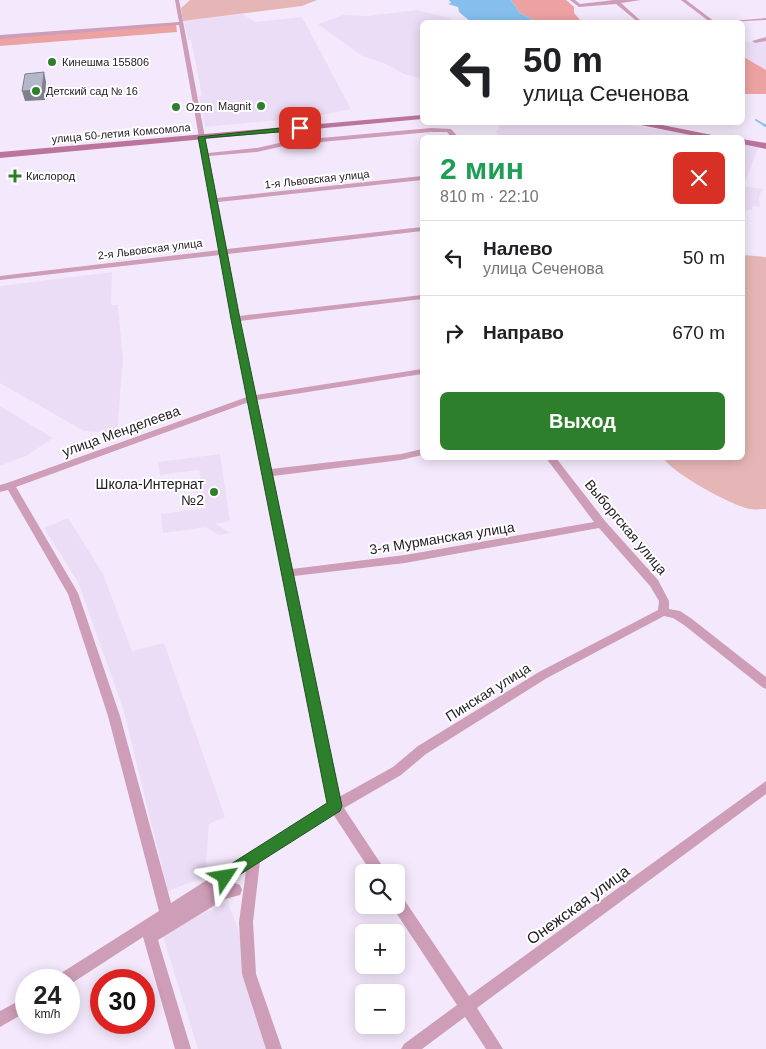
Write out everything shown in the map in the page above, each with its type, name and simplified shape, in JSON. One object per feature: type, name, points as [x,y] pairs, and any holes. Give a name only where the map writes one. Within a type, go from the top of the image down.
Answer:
[{"type":"main road","name":"улица 50-летия Комсомола","points":[[0,156],[420,118]]},
{"type":"main road","points":[[647,125],[706,135]]},
{"type":"main road","points":[[745,142],[766,146]]},
{"type":"street","points":[[177,0],[204,155],[266,473],[335,806],[373,864]]},
{"type":"street","points":[[572,0],[579,6],[639,0]]},
{"type":"street","points":[[683,0],[710,20]]},
{"type":"street","points":[[617,1],[638,20]]},
{"type":"street","points":[[745,21],[766,19]]},
{"type":"street","points":[[0,36],[182,23]]},
{"type":"street","points":[[755,41],[766,39]]},
{"type":"street","points":[[204,155],[257,150],[288,143],[449,130],[453,135]]},
{"type":"street","name":"1-я Львовская улица","points":[[213,200],[420,178]]},
{"type":"street","name":"2-я Львовская улица","points":[[0,278],[420,229]]},
{"type":"street","points":[[236,319],[420,296]]},
{"type":"street","name":"улица Менделеева","points":[[5,487],[252,398],[420,371]]},
{"type":"street","points":[[266,473],[401,457],[420,452]]},
{"type":"street","name":"Выборгская улица","points":[[553,460],[601,524],[654,583],[664,601],[663,612]]},
{"type":"street","points":[[5,487],[73,594],[114,716],[167,914]]},
{"type":"street","name":"3-я Мурманская улица","points":[[287,573],[324,570],[454,551],[601,524]]},
{"type":"street","points":[[663,612],[676,614],[688,622],[766,684]]},
{"type":"street","name":"Пинская улица","points":[[80,969],[335,806],[397,771],[422,750],[543,675],[663,612]]},
{"type":"street","name":"Онежская улица","points":[[409,1049],[766,787]]},
{"type":"street","points":[[254,858],[246,922],[249,974],[274,1049]]},
{"type":"street","points":[[183,1049],[150,937],[222,893],[235,890]]},
{"type":"street","points":[[405,913],[495,1049]]},
{"type":"street","points":[[0,1020],[15,1011]]},
{"type":"shaded area","points":[[190,0],[317,0],[302,6],[183,21],[181,8]]},
{"type":"shaded area","points":[[511,0],[566,0],[574,7],[574,13],[580,20],[533,20],[520,13]]},
{"type":"shaded area","points":[[417,10],[452,20],[420,20],[420,78],[404,74],[384,63],[362,56],[318,24],[343,15],[368,16]]},
{"type":"shaded area","points":[[243,14],[255,22],[302,17],[351,109],[317,116],[205,127],[199,96],[202,95],[191,40],[188,40],[184,21]]},
{"type":"shaded area","points":[[176,24],[177,32],[0,46],[0,38]]},
{"type":"shaded area","points":[[766,41],[766,70],[745,57],[745,42]]},
{"type":"shaded area","points":[[745,58],[766,70],[766,94],[745,94]]},
{"type":"shaded area","points":[[500,125],[627,125],[695,135],[499,135],[496,132]]},
{"type":"shaded area","points":[[745,143],[759,146],[745,181]]},
{"type":"shaded area","points":[[745,186],[763,189],[759,197],[760,207],[752,206],[752,210],[746,210],[745,214]]},
{"type":"shaded area","points":[[745,255],[766,257],[766,509],[750,509],[730,502],[690,480],[665,460],[745,460]]},
{"type":"shaded area","points":[[112,272],[111,305],[118,305],[123,360],[117,433],[84,431],[0,383],[0,286]]},
{"type":"shaded area","points":[[0,406],[53,438],[26,456],[0,466]]},
{"type":"shaded area","name":"Школа-Интернат №2","points":[[220,454],[230,521],[216,524],[230,533],[219,535],[206,527],[163,533],[161,514],[206,508],[199,470],[160,475],[158,462]]},
{"type":"shaded area","points":[[68,518],[103,574],[132,651],[164,643],[225,817],[209,824],[205,877],[168,891],[123,708],[78,582],[44,528]]},
{"type":"shaded area","points":[[228,902],[282,1049],[198,1049],[162,933]]},
{"type":"water","points":[[449,0],[511,0],[520,13],[533,20],[469,20],[459,12],[458,7],[448,4],[451,3]]},
{"type":"building","points":[[44,72],[42,90],[22,91],[25,74]]},
{"type":"waterway","points":[[756,120],[766,126],[764,125]]},
{"type":"place","name":"Кинешма 155806","points":[[52,62]]},
{"type":"place","name":"Детский сад № 16","points":[[36,91]]},
{"type":"place","name":"Magnit","points":[[261,106]]},
{"type":"place","name":"Ozon","points":[[176,107]]},
{"type":"place","name":"Кислород","points":[[15,176]]},
{"type":"place","name":"Школа-Интернат №2","points":[[214,492]]},
{"type":"route","points":[[225,877],[335,806],[270,490],[201,137],[300,128]]}]
